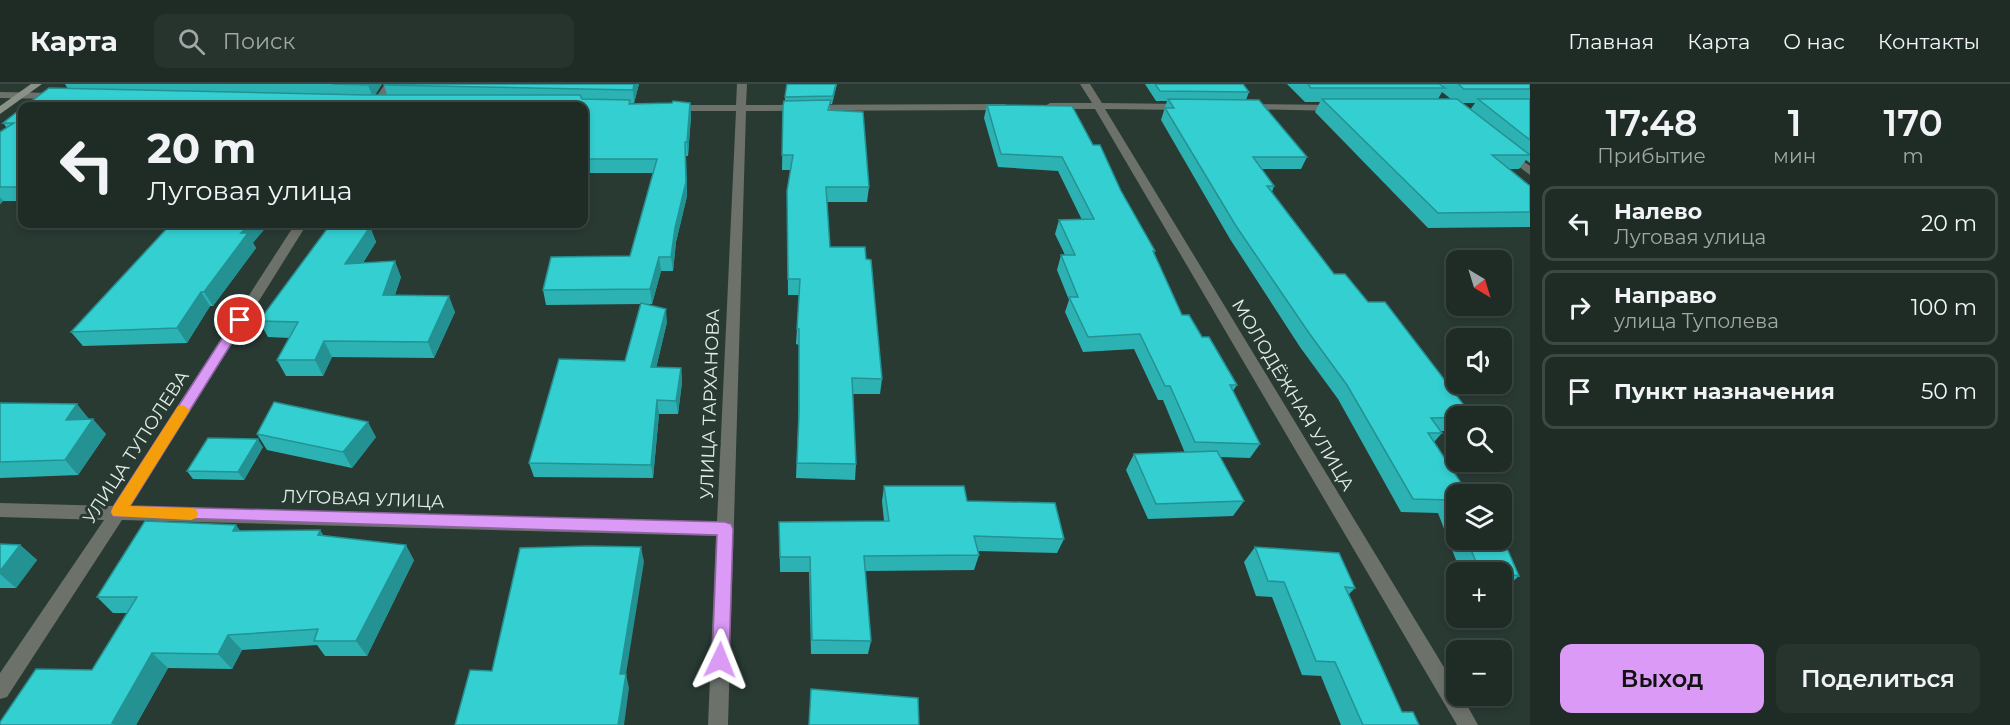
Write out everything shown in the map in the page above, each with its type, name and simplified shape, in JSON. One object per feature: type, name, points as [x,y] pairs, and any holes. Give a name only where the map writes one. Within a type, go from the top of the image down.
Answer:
[{"type":"street","points":[[0,111],[37,84]]},
{"type":"street","points":[[375,102],[390,84]]},
{"type":"street","name":"УЛИЦА ТАРХАНОВА","points":[[718,725],[742,84]]},
{"type":"street","name":"МОЛОДЁЖНАЯ УЛИЦА","points":[[1085,84],[1468,725]]},
{"type":"street","points":[[0,95],[68,97]]},
{"type":"street","points":[[659,108],[741,110],[1014,106]]},
{"type":"street","points":[[1038,106],[1192,107]]},
{"type":"street","points":[[1228,107],[1347,108]]},
{"type":"street","points":[[1496,144],[1530,172]]},
{"type":"street","name":"УЛИЦА ТУПОЛЕВА","points":[[0,690],[118,512],[298,228]]},
{"type":"street","name":"ЛУГОВАЯ УЛИЦА","points":[[0,510],[725,529]]},
{"type":"building","points":[[384,84],[634,84],[633,90]]},
{"type":"building","points":[[787,84],[836,84],[833,96],[785,97]]},
{"type":"building","points":[[1155,84],[1243,84],[1249,92],[1160,91]]},
{"type":"building","points":[[1308,84],[1439,84],[1445,88],[1311,88]]},
{"type":"building","points":[[1458,84],[1530,84],[1530,89],[1464,89]]},
{"type":"building","points":[[49,88],[365,95],[580,95],[582,99],[630,100],[629,104],[672,103],[673,101],[690,103],[687,142],[685,142],[686,182],[671,257],[659,257],[650,289],[543,290],[551,257],[630,256],[657,159],[588,159],[588,102],[30,102]]},
{"type":"building","points":[[1168,99],[1259,100],[1307,157],[1253,157],[1274,186],[1267,186],[1334,274],[1345,274],[1368,302],[1385,302],[1446,382],[1446,394],[1455,394],[1465,406],[1446,406],[1446,418],[1431,418],[1442,433],[1428,433],[1446,460],[1446,472],[1454,472],[1462,484],[1446,484],[1446,500],[1413,499],[1347,385],[1236,226],[1165,108],[1174,108]]},
{"type":"building","points":[[1322,99],[1457,99],[1530,155],[1492,155],[1530,186],[1530,212],[1438,213]]},
{"type":"building","points":[[1478,99],[1530,99],[1530,140]]},
{"type":"building","points":[[831,100],[828,110],[863,112],[869,187],[826,187],[830,247],[865,247],[866,259],[871,260],[882,379],[852,378],[856,464],[797,463],[799,329],[797,329],[800,279],[788,279],[787,191],[793,155],[782,155],[783,106],[784,101]]},
{"type":"building","points":[[987,105],[1072,106],[1093,145],[1100,145],[1121,191],[1155,251],[1153,251],[1182,315],[1189,315],[1202,337],[1209,337],[1237,385],[1230,385],[1260,444],[1195,442],[1170,386],[1165,386],[1140,334],[1088,337],[1069,297],[1078,297],[1061,255],[1075,255],[1059,220],[1094,219],[1062,157],[1001,154]]},
{"type":"building","points":[[18,111],[18,187],[0,187],[0,132],[14,123],[3,123]]},
{"type":"building","points":[[167,228],[246,228],[241,233],[248,233],[204,292],[201,292],[177,328],[71,332]]},
{"type":"building","points":[[328,228],[369,228],[345,264],[395,261],[383,295],[449,296],[428,342],[324,341],[315,360],[277,360],[298,322],[259,321]]},
{"type":"building","points":[[641,303],[666,309],[651,367],[681,368],[676,401],[657,400],[651,465],[529,463],[559,359],[625,361]]},
{"type":"building","points":[[274,402],[368,422],[343,452],[257,434]]},
{"type":"building","points":[[0,403],[77,404],[66,420],[93,419],[65,460],[0,462]]},
{"type":"building","points":[[208,438],[258,439],[238,472],[187,471]]},
{"type":"building","points":[[1217,451],[1244,501],[1156,504],[1134,454]]},
{"type":"building","points":[[884,486],[964,486],[967,501],[1055,503],[1064,539],[974,536],[979,555],[864,556],[871,641],[812,640],[810,557],[780,557],[779,522],[889,521]]},
{"type":"building","points":[[145,521],[236,525],[233,531],[320,530],[318,535],[406,545],[356,641],[314,641],[318,629],[228,635],[218,654],[152,653],[112,723],[117,725],[0,725],[36,669],[92,670],[137,597],[97,597]]},
{"type":"building","points":[[0,544],[20,545],[0,571]]},
{"type":"building","points":[[641,547],[620,674],[626,674],[618,725],[455,725],[470,670],[492,671],[520,548]]},
{"type":"building","points":[[1255,547],[1339,553],[1355,588],[1345,587],[1402,712],[1413,712],[1419,725],[1363,725],[1335,662],[1316,661],[1284,582],[1268,581]]},
{"type":"building","points":[[1471,550],[1508,550],[1519,576],[1512,575],[1512,562],[1476,562]]},
{"type":"building","points":[[811,689],[918,698],[919,725],[809,725]]},
{"type":"slow traffic","points":[[183,410],[118,512],[191,514]]},
{"type":"route","points":[[240,320],[118,512],[725,529],[720,660]]}]
